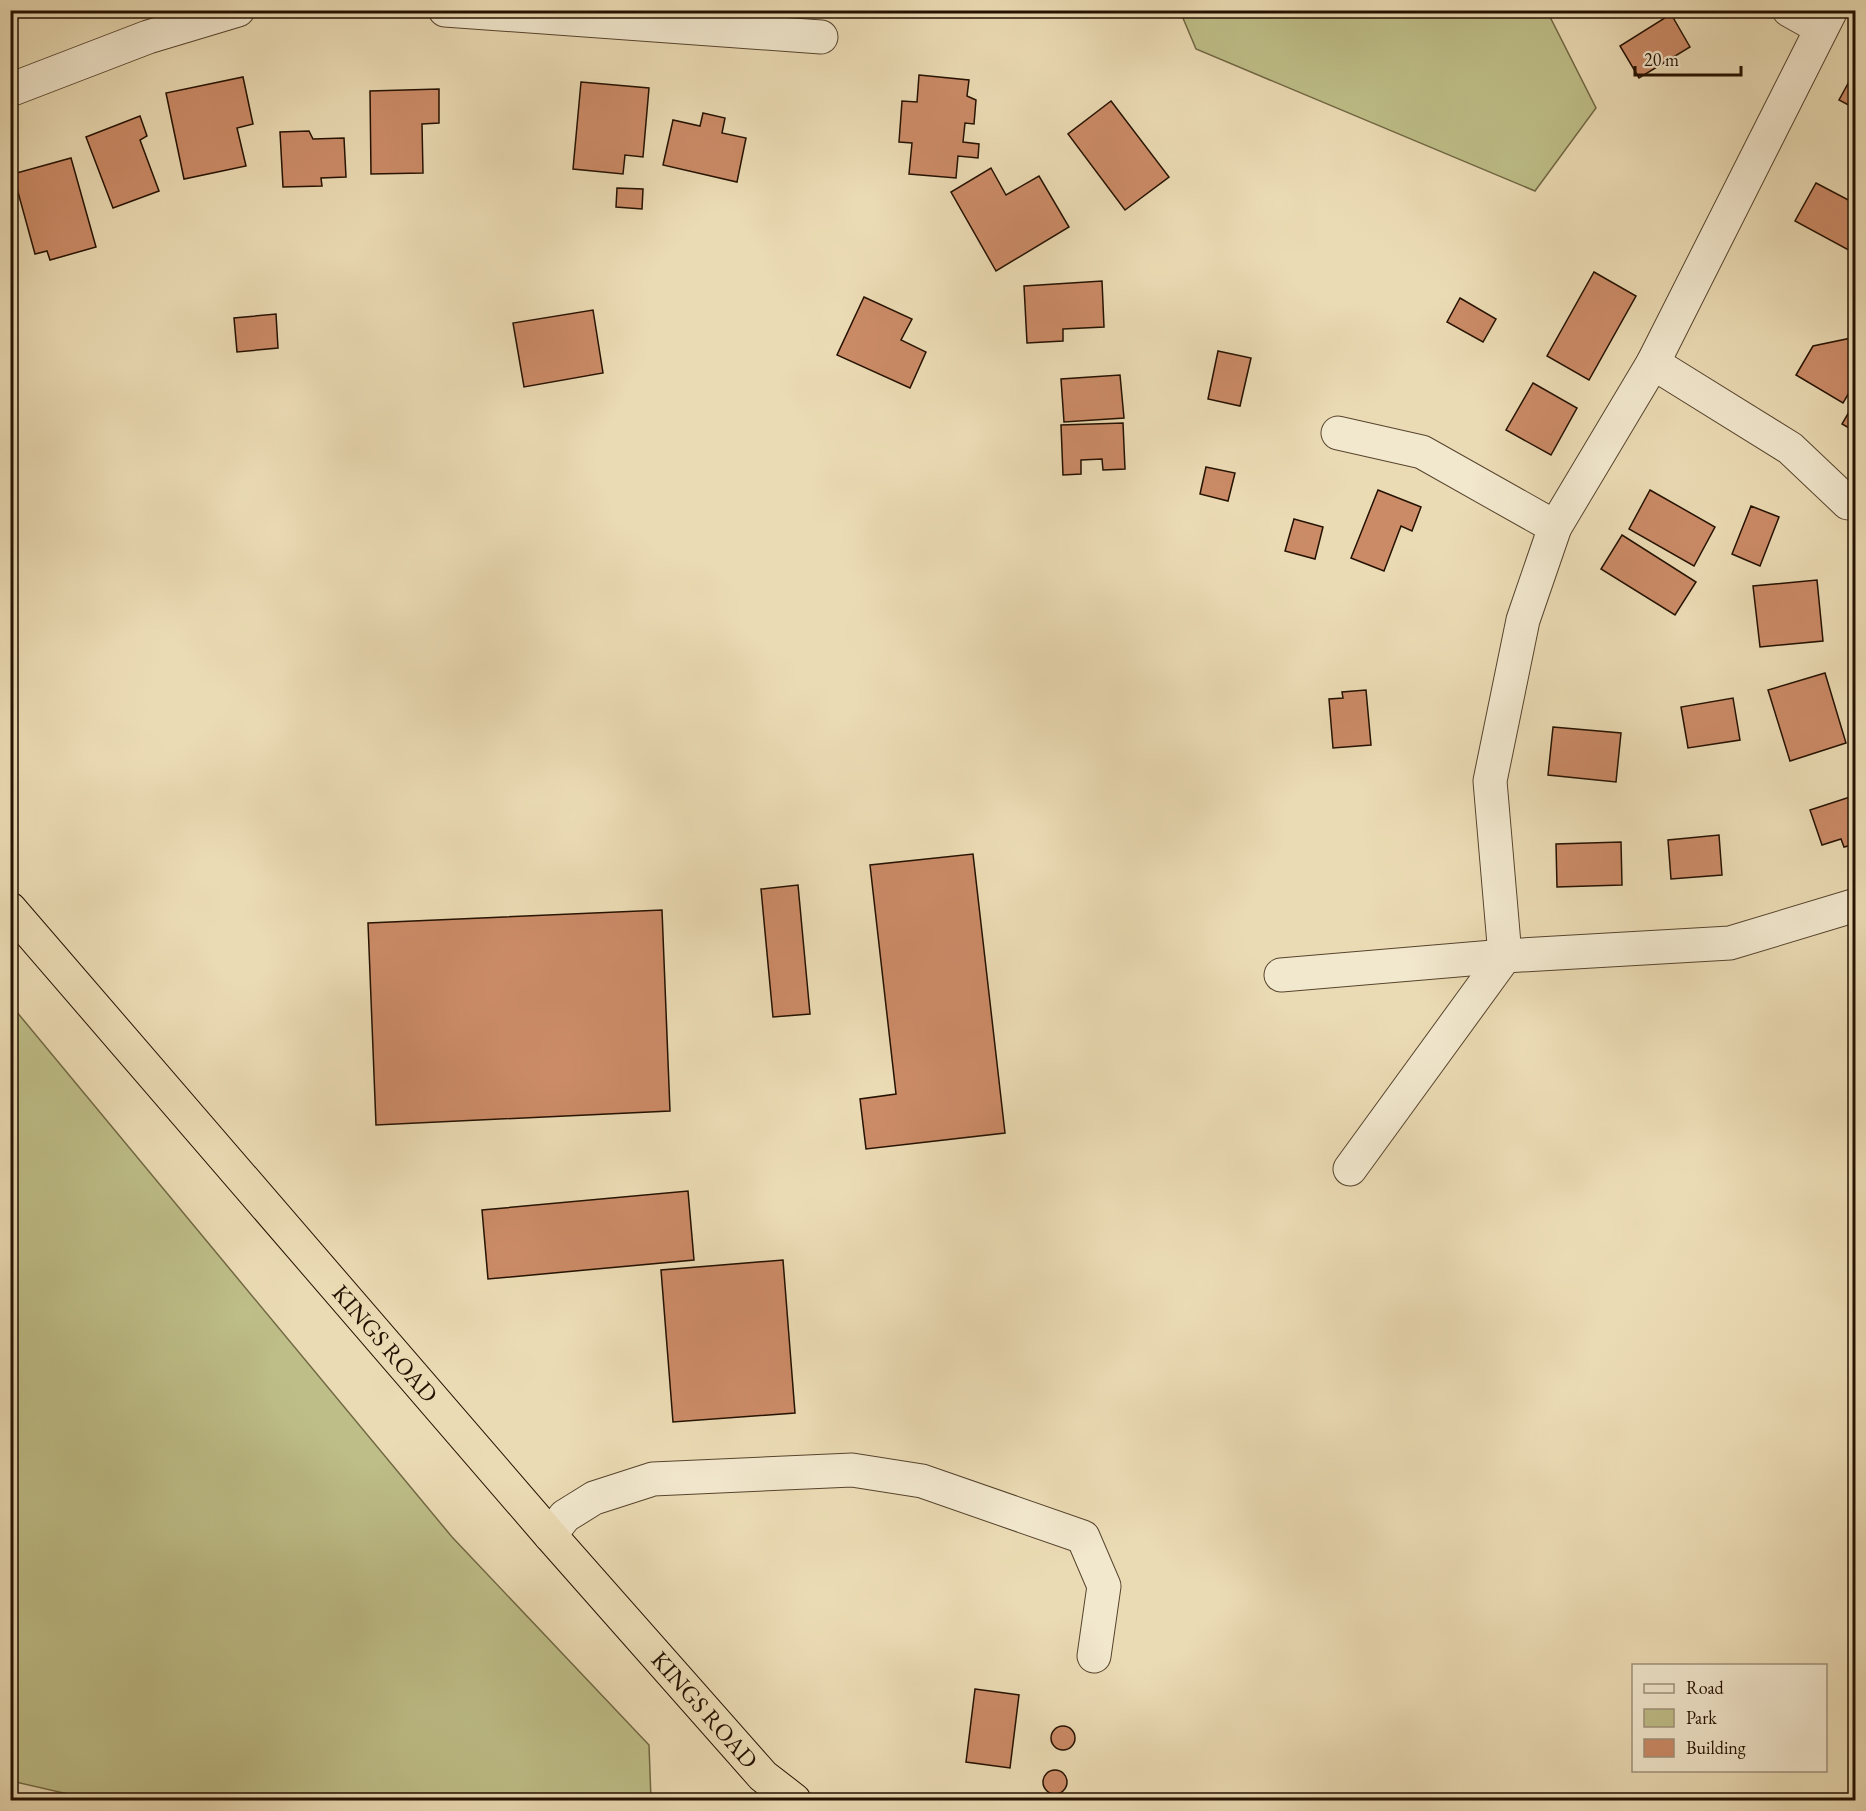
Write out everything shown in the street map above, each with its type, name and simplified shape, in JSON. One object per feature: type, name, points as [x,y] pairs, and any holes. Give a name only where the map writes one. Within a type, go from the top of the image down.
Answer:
[{"type":"highway","name":"KINGS ROAD","points":[[10,909],[769,1788],[794,1800]]},
{"type":"street","points":[[445,10],[821,37]]},
{"type":"street","points":[[1350,1169],[1505,956],[1490,781],[1523,620],[1555,527],[1653,363],[1826,19],[1789,10]]},
{"type":"street","points":[[10,90],[148,37],[220,13]]},
{"type":"street","points":[[1653,363],[1790,448],[1848,503]]},
{"type":"street","points":[[1338,433],[1422,452],[1555,527]]},
{"type":"street","points":[[1281,975],[1505,956],[1730,943],[1856,905]]},
{"type":"street","points":[[550,1535],[565,1516],[594,1498],[652,1479],[852,1470],[922,1481],[1083,1537],[1104,1586],[1094,1656]]},
{"type":"green space","points":[[1180,11],[1547,11],[1596,108],[1535,191],[1196,49]]},
{"type":"green space","points":[[11,1005],[452,1537],[649,1745],[651,1800],[94,1800],[11,1781]]},
{"type":"building","points":[[813,10],[853,10],[851,14]]},
{"type":"building","points":[[1671,14],[1690,47],[1639,78],[1620,46]]},
{"type":"building","points":[[1856,69],[1856,109],[1839,100]]},
{"type":"building","points":[[919,75],[969,80],[967,96],[976,100],[974,124],[965,123],[963,142],[979,144],[978,158],[958,156],[956,178],[909,174],[912,143],[899,142],[902,101],[917,102]]},
{"type":"building","points":[[243,77],[253,124],[237,128],[246,166],[184,179],[166,93]]},
{"type":"building","points":[[581,82],[649,88],[643,157],[625,155],[623,174],[573,169]]},
{"type":"building","points":[[439,89],[439,123],[422,124],[423,173],[371,174],[370,91]]},
{"type":"building","points":[[1111,101],[1169,177],[1125,210],[1068,134]]},
{"type":"building","points":[[703,113],[725,118],[722,133],[746,138],[737,182],[663,165],[673,120],[700,126]]},
{"type":"building","points":[[140,116],[147,136],[140,140],[159,191],[113,208],[86,137]]},
{"type":"building","points":[[309,131],[313,139],[344,138],[346,177],[321,178],[322,186],[283,187],[280,132]]},
{"type":"building","points":[[71,158],[96,247],[50,260],[47,251],[35,254],[13,174]]},
{"type":"building","points":[[991,168],[1006,195],[1039,176],[1069,227],[996,271],[951,192]]},
{"type":"building","points":[[1816,183],[1856,204],[1856,254],[1795,221]]},
{"type":"building","points":[[617,188],[643,189],[642,209],[616,207]]},
{"type":"building","points":[[1594,272],[1636,296],[1589,380],[1547,356]]},
{"type":"building","points":[[1102,281],[1104,327],[1063,329],[1063,341],[1027,343],[1024,286]]},
{"type":"building","points":[[864,297],[912,319],[901,340],[926,352],[910,388],[837,355]]},
{"type":"building","points":[[1460,298],[1496,319],[1483,342],[1447,322]]},
{"type":"building","points":[[593,310],[603,373],[524,387],[513,323]]},
{"type":"building","points":[[276,314],[278,348],[237,352],[234,318]]},
{"type":"building","points":[[1856,337],[1856,381],[1843,403],[1796,375],[1813,346]]},
{"type":"building","points":[[1218,351],[1251,358],[1240,406],[1208,399]]},
{"type":"building","points":[[1120,375],[1124,418],[1064,422],[1061,379]]},
{"type":"building","points":[[1533,383],[1577,408],[1551,455],[1506,430]]},
{"type":"building","points":[[1856,400],[1856,432],[1842,424]]},
{"type":"building","points":[[1123,423],[1125,469],[1103,470],[1102,459],[1081,460],[1081,474],[1063,475],[1061,425]]},
{"type":"building","points":[[1206,467],[1235,473],[1228,501],[1200,494]]},
{"type":"building","points":[[1378,490],[1421,507],[1412,531],[1401,526],[1384,571],[1351,558]]},
{"type":"building","points":[[1650,490],[1715,527],[1694,566],[1629,529]]},
{"type":"building","points":[[1751,506],[1779,517],[1760,566],[1732,554]]},
{"type":"building","points":[[1294,519],[1323,527],[1315,559],[1285,551]]},
{"type":"building","points":[[1622,535],[1696,582],[1675,615],[1601,569]]},
{"type":"building","points":[[1817,580],[1823,641],[1760,647],[1753,586]]},
{"type":"building","points":[[1825,673],[1846,743],[1790,761],[1768,690]]},
{"type":"building","points":[[1856,688],[1856,706],[1851,690]]},
{"type":"building","points":[[1366,690],[1371,745],[1333,748],[1329,699],[1343,698],[1342,692]]},
{"type":"building","points":[[1733,698],[1740,740],[1688,748],[1681,707]]},
{"type":"building","points":[[1553,727],[1621,733],[1616,782],[1548,775]]},
{"type":"building","points":[[1856,795],[1856,844],[1844,847],[1841,839],[1822,845],[1810,810]]},
{"type":"building","points":[[1719,835],[1722,875],[1671,879],[1668,840]]},
{"type":"building","points":[[1621,842],[1622,885],[1557,887],[1556,844]]},
{"type":"building","points":[[973,854],[1005,1133],[866,1149],[860,1099],[896,1094],[870,865]]},
{"type":"building","points":[[798,885],[810,1014],[773,1017],[761,889]]},
{"type":"building","points":[[662,910],[670,1111],[376,1125],[368,923]]},
{"type":"building","points":[[688,1191],[694,1260],[488,1279],[482,1210]]},
{"type":"building","points":[[783,1260],[795,1413],[673,1422],[661,1270]]},
{"type":"building","points":[[975,1689],[1019,1695],[1010,1768],[966,1762]]},
{"type":"building","points":[[1063,1726],[1068,1727],[1074,1733],[1074,1743],[1068,1749],[1063,1750],[1058,1749],[1052,1743],[1051,1738],[1052,1733],[1058,1727]]},
{"type":"building","points":[[1055,1770],[1063,1774],[1067,1782],[1063,1790],[1055,1794],[1047,1790],[1043,1782],[1047,1774]]}]
